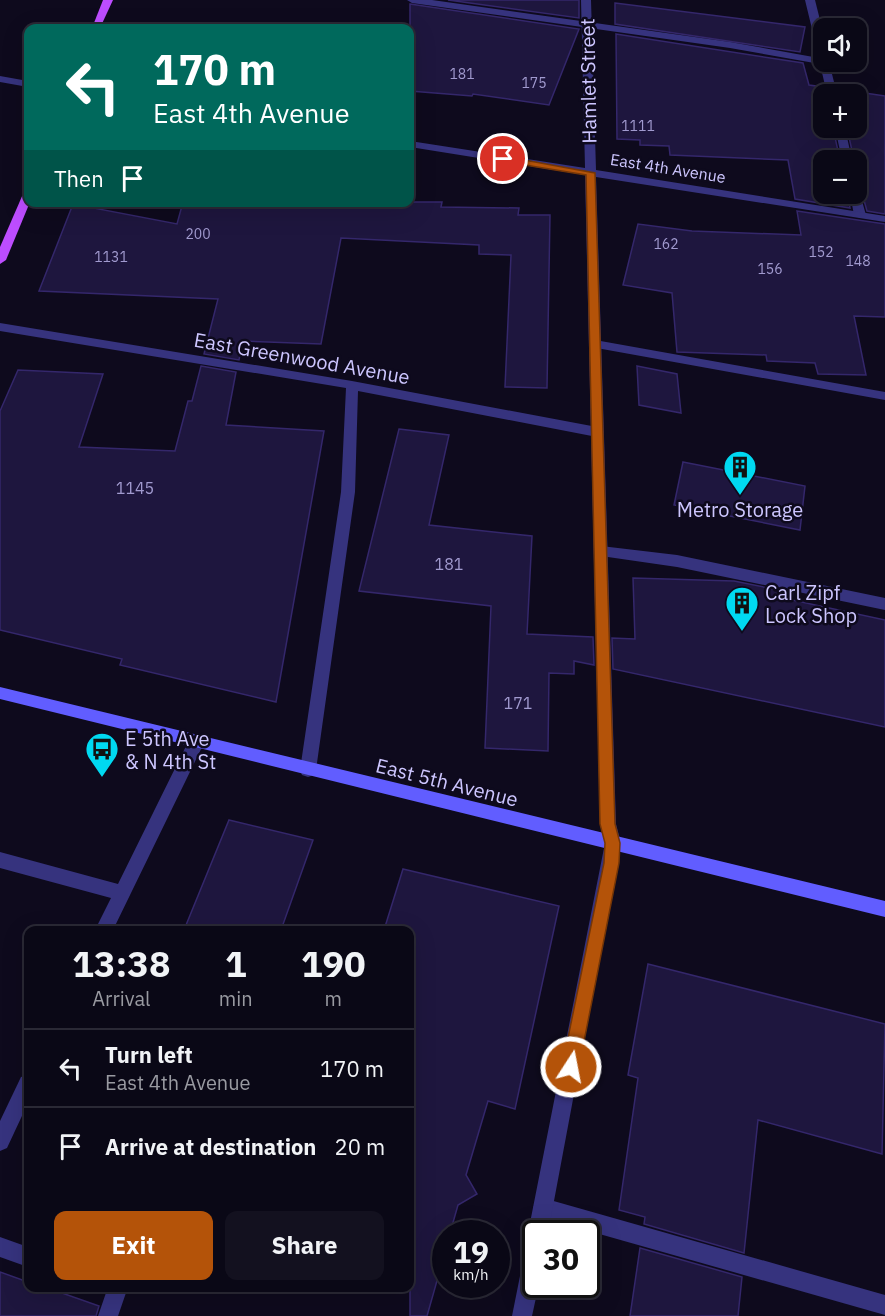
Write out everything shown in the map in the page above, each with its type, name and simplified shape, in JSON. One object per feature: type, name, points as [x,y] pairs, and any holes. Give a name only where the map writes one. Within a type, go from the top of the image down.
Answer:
[{"type":"main road","points":[[98,24],[108,0]]},
{"type":"main road","points":[[0,260],[24,203]]},
{"type":"main road","name":"East 5th Avenue","points":[[0,693],[196,743],[885,909]]},
{"type":"street","points":[[412,0],[730,45],[813,59]]},
{"type":"street","name":"Hamlet Street","points":[[541,1220],[611,863],[613,843],[608,824],[586,0]]},
{"type":"street","points":[[810,0],[814,18]]},
{"type":"street","points":[[0,79],[24,83]]},
{"type":"street","name":"East 4th Avenue","points":[[414,145],[885,219]]},
{"type":"street","points":[[857,204],[860,215]]},
{"type":"street","name":"East Greenwood Avenue","points":[[0,327],[352,386],[597,432]]},
{"type":"street","points":[[595,344],[885,396]]},
{"type":"street","points":[[308,770],[348,492],[352,386]]},
{"type":"street","points":[[601,550],[677,561],[885,604]]},
{"type":"street","points":[[106,926],[196,743]]},
{"type":"street","points":[[0,860],[123,893]]},
{"type":"street","points":[[0,1141],[24,1092]]},
{"type":"street","points":[[543,1208],[885,1305]]},
{"type":"street","points":[[0,1247],[24,1256]]},
{"type":"street","points":[[108,1316],[116,1292]]},
{"type":"street","points":[[522,1316],[526,1298]]},
{"type":"building","points":[[448,0],[579,0],[579,18]]},
{"type":"building","points":[[615,3],[805,27],[800,52],[615,24]]},
{"type":"building","points":[[410,4],[579,29],[549,105],[473,94],[472,96],[414,91],[414,24],[410,24]]},
{"type":"building","points":[[616,34],[803,63],[809,85],[813,86],[813,138],[835,138],[838,150],[813,150],[813,202],[795,199],[788,160],[670,155],[669,146],[640,145],[640,140],[617,139]]},
{"type":"building","points":[[867,93],[885,96],[885,214],[867,211],[865,204],[867,204],[867,150],[852,150],[849,138],[867,138]]},
{"type":"building","points":[[414,202],[442,202],[441,207],[519,208],[518,215],[550,215],[547,388],[505,387],[511,255],[479,254],[479,245],[341,238],[321,344],[243,341],[239,360],[204,354],[218,299],[39,291],[72,207],[89,207],[177,224],[182,207],[414,207]]},
{"type":"building","points":[[826,204],[849,204],[850,208]]},
{"type":"building","points":[[797,211],[885,224],[885,317],[854,316],[866,375],[818,374],[815,363],[767,361],[766,355],[677,352],[672,293],[623,285],[638,224],[692,231],[801,235]]},
{"type":"building","points":[[201,366],[236,372],[226,425],[324,431],[276,702],[120,665],[122,659],[0,630],[0,411],[18,370],[103,374],[79,447],[175,451],[188,401],[192,401]]},
{"type":"building","points":[[637,366],[677,374],[681,413],[639,405]]},
{"type":"building","points":[[399,429],[449,435],[429,525],[532,536],[527,634],[593,637],[594,665],[574,661],[574,674],[549,673],[548,751],[485,748],[491,606],[359,591]]},
{"type":"building","name":"Metro Storage","points":[[683,462],[805,486],[800,530],[674,505]]},
{"type":"building","name":"Carl Zipf Lock Shop","points":[[633,578],[734,581],[793,593],[792,600],[885,620],[885,727],[613,669],[612,638],[635,639]]},
{"type":"building","points":[[229,820],[313,840],[282,926],[186,926]]},
{"type":"building","points":[[403,869],[559,906],[515,1109],[488,1101],[466,1175],[477,1194],[458,1205],[454,1220],[432,1220],[432,1298],[427,1316],[410,1316],[410,1292],[414,1292],[414,926],[385,926]]},
{"type":"building","points":[[648,964],[885,1024],[882,1154],[758,1120],[744,1253],[644,1224],[645,1217],[619,1210],[638,1078],[628,1075]]},
{"type":"building","points":[[640,1248],[742,1277],[738,1316],[630,1316]]},
{"type":"building","points":[[0,1272],[24,1281],[24,1292],[59,1292],[99,1306],[96,1316],[0,1316]]},
{"type":"place","name":"Metro Storage","points":[[740,496]]},
{"type":"place","name":"Carl Zipf Lock Shop","points":[[742,632]]},
{"type":"place","name":"E 5th Ave & N 4th St","points":[[102,778]]},
{"type":"route","points":[[503,159],[590,173],[608,824],[613,843],[571,1067]]}]
